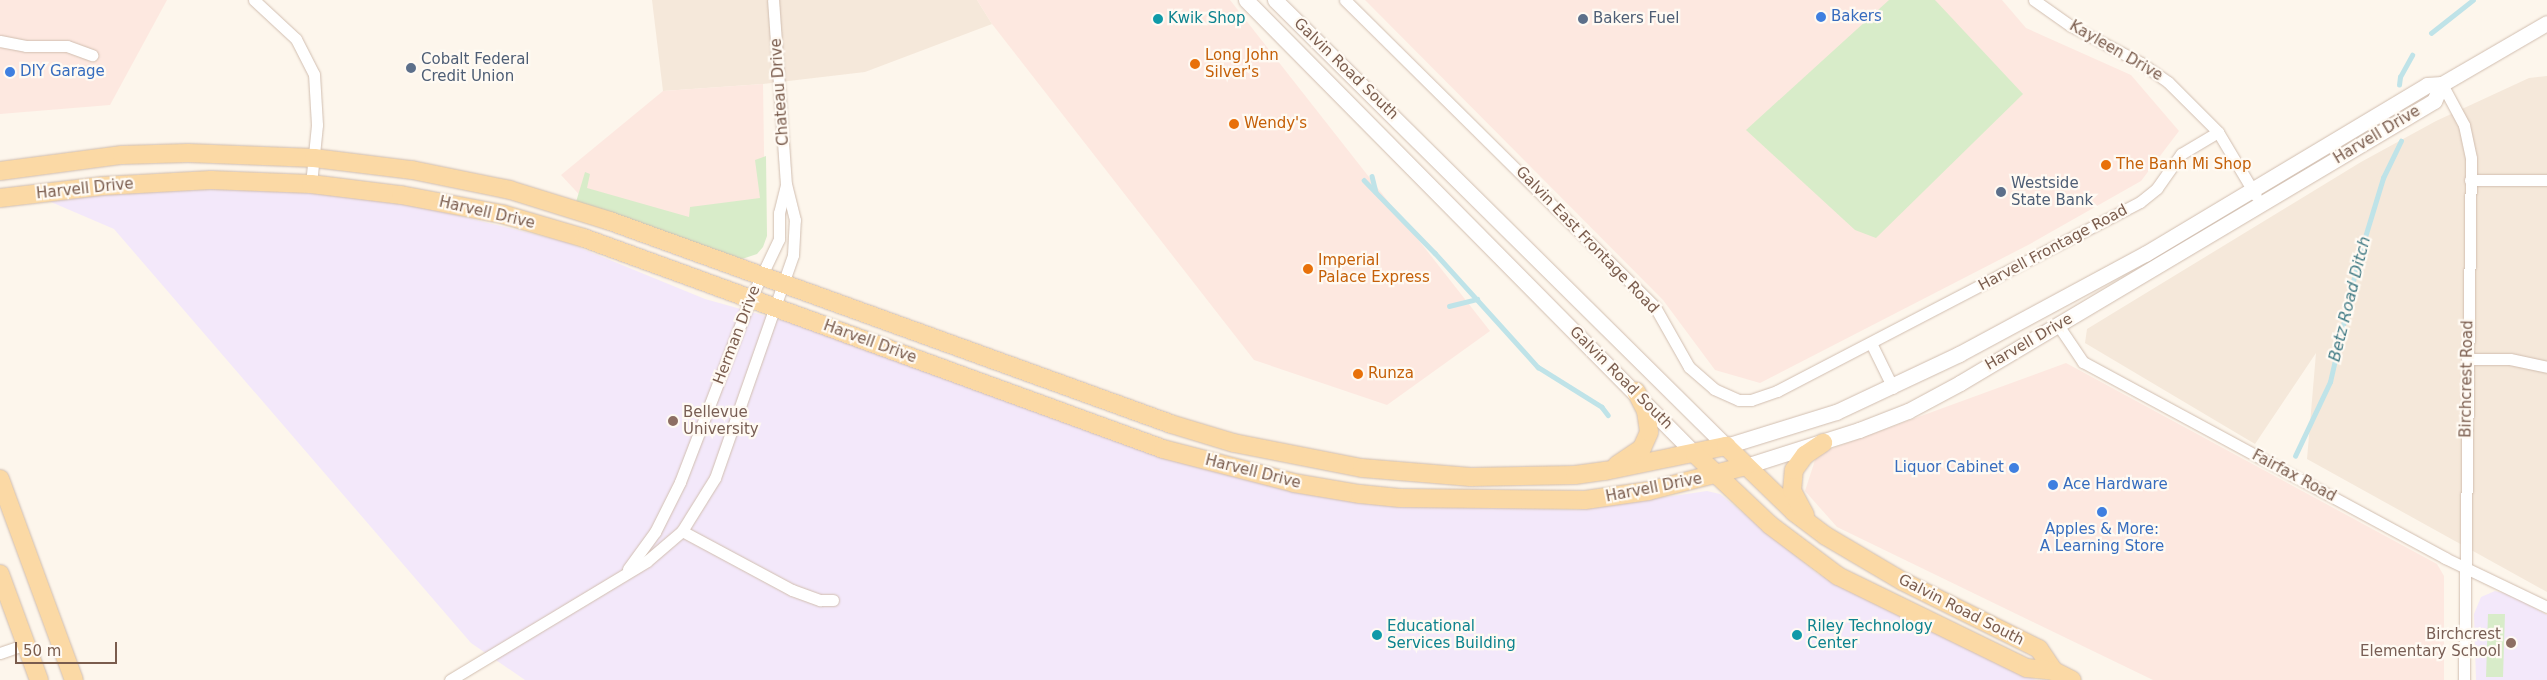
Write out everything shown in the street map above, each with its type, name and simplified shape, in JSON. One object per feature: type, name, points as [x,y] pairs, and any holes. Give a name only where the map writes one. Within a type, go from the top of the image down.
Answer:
[{"type":"main road","name":"Galvin Road South","points":[[1246,0],[1636,391],[1695,454],[1770,525],[1847,580],[2027,668],[2054,672],[2072,680]]},
{"type":"main road","name":"Galvin Road South","points":[[1275,0],[1746,466],[1810,524],[1863,560],[2039,649],[2054,672]]},
{"type":"main road","name":"Harvell Drive","points":[[0,171],[122,155],[188,153],[314,158],[412,170],[510,190],[610,221],[784,283],[1029,375],[1234,443],[1320,462],[1397,472],[1512,477],[1605,472],[1726,446],[1836,412],[1893,388],[2145,254],[2427,86],[2442,84],[2547,23]]},
{"type":"main road","name":"Harvell Drive","points":[[0,198],[150,182],[212,180],[311,184],[401,195],[502,214],[584,238],[1163,449],[1294,483],[1400,498],[1553,501],[1614,496],[1716,475],[1823,443],[1908,411],[2262,205],[2434,101],[2442,84]]},
{"type":"main road","points":[[1605,472],[1632,458],[1647,440],[1650,423],[1636,391]]},
{"type":"main road","points":[[1810,524],[1792,492],[1791,481],[1797,463],[1823,443]]},
{"type":"main road","points":[[0,479],[74,680]]},
{"type":"main road","points":[[0,574],[39,680]]},
{"type":"street","points":[[254,0],[296,39],[310,63],[317,101],[311,184]]},
{"type":"street","name":"Chateau Drive","points":[[773,0],[786,185],[795,220],[793,255],[784,283]]},
{"type":"street","name":"Galvin East Frontage Road","points":[[1345,0],[1655,307],[1680,355],[1714,389],[1739,400],[1762,397],[1871,343]]},
{"type":"street","name":"Kayleen Drive","points":[[2034,0],[2071,26],[2163,78],[2218,132],[2262,205]]},
{"type":"street","points":[[0,41],[26,46],[67,46],[92,55]]},
{"type":"street","name":"Birchcrest Road","points":[[2442,84],[2464,125],[2471,158],[2464,680]]},
{"type":"street","name":"Harvell Frontage Road","points":[[1871,343],[2140,202],[2157,188],[2181,154],[2218,132]]},
{"type":"street","points":[[2470,180],[2547,180]]},
{"type":"street","name":"Chateau Drive","points":[[760,276],[779,239],[780,206],[786,185]]},
{"type":"street","name":"Herman Drive","points":[[618,580],[642,552],[680,482],[760,276]]},
{"type":"street","name":"Herman Drive","points":[[450,680],[618,580],[647,561],[682,531],[715,478],[784,283]]},
{"type":"street","name":"Fairfax Road","points":[[2058,325],[2083,362],[2466,569],[2547,607]]},
{"type":"street","points":[[1871,343],[1893,388]]},
{"type":"street","points":[[2467,359],[2510,358],[2547,367]]},
{"type":"street","points":[[682,531],[792,590],[820,600],[832,600]]},
{"type":"street","points":[[0,653],[26,644]]},
{"type":"shaded area","points":[[0,0],[167,0],[110,105],[0,114]]},
{"type":"shaded area","points":[[652,0],[977,0],[992,24],[865,72],[763,84],[663,91]]},
{"type":"shaded area","points":[[977,0],[1230,0],[1490,331],[1387,405],[1254,360],[992,24]]},
{"type":"shaded area","points":[[1365,0],[2002,0],[2026,28],[2131,75],[2179,131],[2141,181],[2030,244],[1760,383],[1715,370],[1663,300]]},
{"type":"shaded area","points":[[2547,76],[2547,592],[2307,459],[2316,353],[2255,444],[2085,343],[2087,329],[2361,162],[2436,121],[2529,78]]},
{"type":"shaded area","points":[[763,84],[765,220],[698,236],[588,204],[561,175],[663,91]]},
{"type":"shaded area","name":"Bellevue University","points":[[205,187],[307,192],[402,202],[566,242],[705,299],[816,330],[1161,455],[1474,507],[1577,510],[1707,491],[1720,494],[1818,574],[2036,680],[525,680],[471,643],[114,229],[44,199]]},
{"type":"shaded area","points":[[2066,363],[2437,564],[2444,576],[2444,680],[2153,680],[1837,527],[1805,491],[1817,454]]},
{"type":"shaded area","name":"Birchcrest Elementary School","points":[[2495,591],[2512,595],[2547,615],[2547,680],[2476,680],[2474,614],[2481,597]]},
{"type":"green space","points":[[1889,0],[1935,0],[2023,94],[1876,238],[1855,230],[1746,130]]},
{"type":"green space","points":[[766,156],[767,236],[763,247],[757,254],[742,259],[576,202],[585,172],[590,174],[587,188],[689,217],[690,207],[760,198],[755,160]]},
{"type":"green space","points":[[2488,614],[2505,614],[2503,677],[2486,677]]},
{"type":"waterway","name":"Betz Road Ditch","points":[[2431,33],[2473,0]]},
{"type":"waterway","name":"Betz Road Ditch","points":[[2399,85],[2400,77],[2412,55]]},
{"type":"waterway","name":"Betz Road Ditch","points":[[2295,456],[2330,382],[2358,260],[2383,178],[2401,141]]},
{"type":"waterway","points":[[1372,176],[1376,192]]},
{"type":"waterway","points":[[1364,180],[1435,253],[1538,367],[1602,407],[1608,415]]},
{"type":"waterway","points":[[1449,306],[1477,299]]},
{"type":"place","name":"Bakers","points":[[1821,17]]},
{"type":"place","name":"Kwik Shop","points":[[1158,19]]},
{"type":"place","name":"Bakers Fuel","points":[[1583,19]]},
{"type":"place","name":"Long John Silver's","points":[[1195,64]]},
{"type":"place","name":"Cobalt Federal Credit Union","points":[[411,68]]},
{"type":"place","name":"DIY Garage","points":[[10,72]]},
{"type":"place","name":"Wendy's","points":[[1234,124]]},
{"type":"place","name":"The Banh Mi Shop","points":[[2106,165]]},
{"type":"place","name":"Westside State Bank","points":[[2001,192]]},
{"type":"place","name":"Imperial Palace Express","points":[[1308,269]]},
{"type":"place","name":"Runza","points":[[1358,374]]},
{"type":"place","name":"Bellevue University","points":[[673,421]]},
{"type":"place","name":"Liquor Cabinet","points":[[2014,468]]},
{"type":"place","name":"Ace Hardware","points":[[2053,485]]},
{"type":"place","name":"Apples & More: A Learning Store","points":[[2102,512]]},
{"type":"place","name":"Educational Services Building","points":[[1377,635]]},
{"type":"place","name":"Riley Technology Center","points":[[1797,635]]},
{"type":"place","name":"Birchcrest Elementary School","points":[[2511,643]]}]
